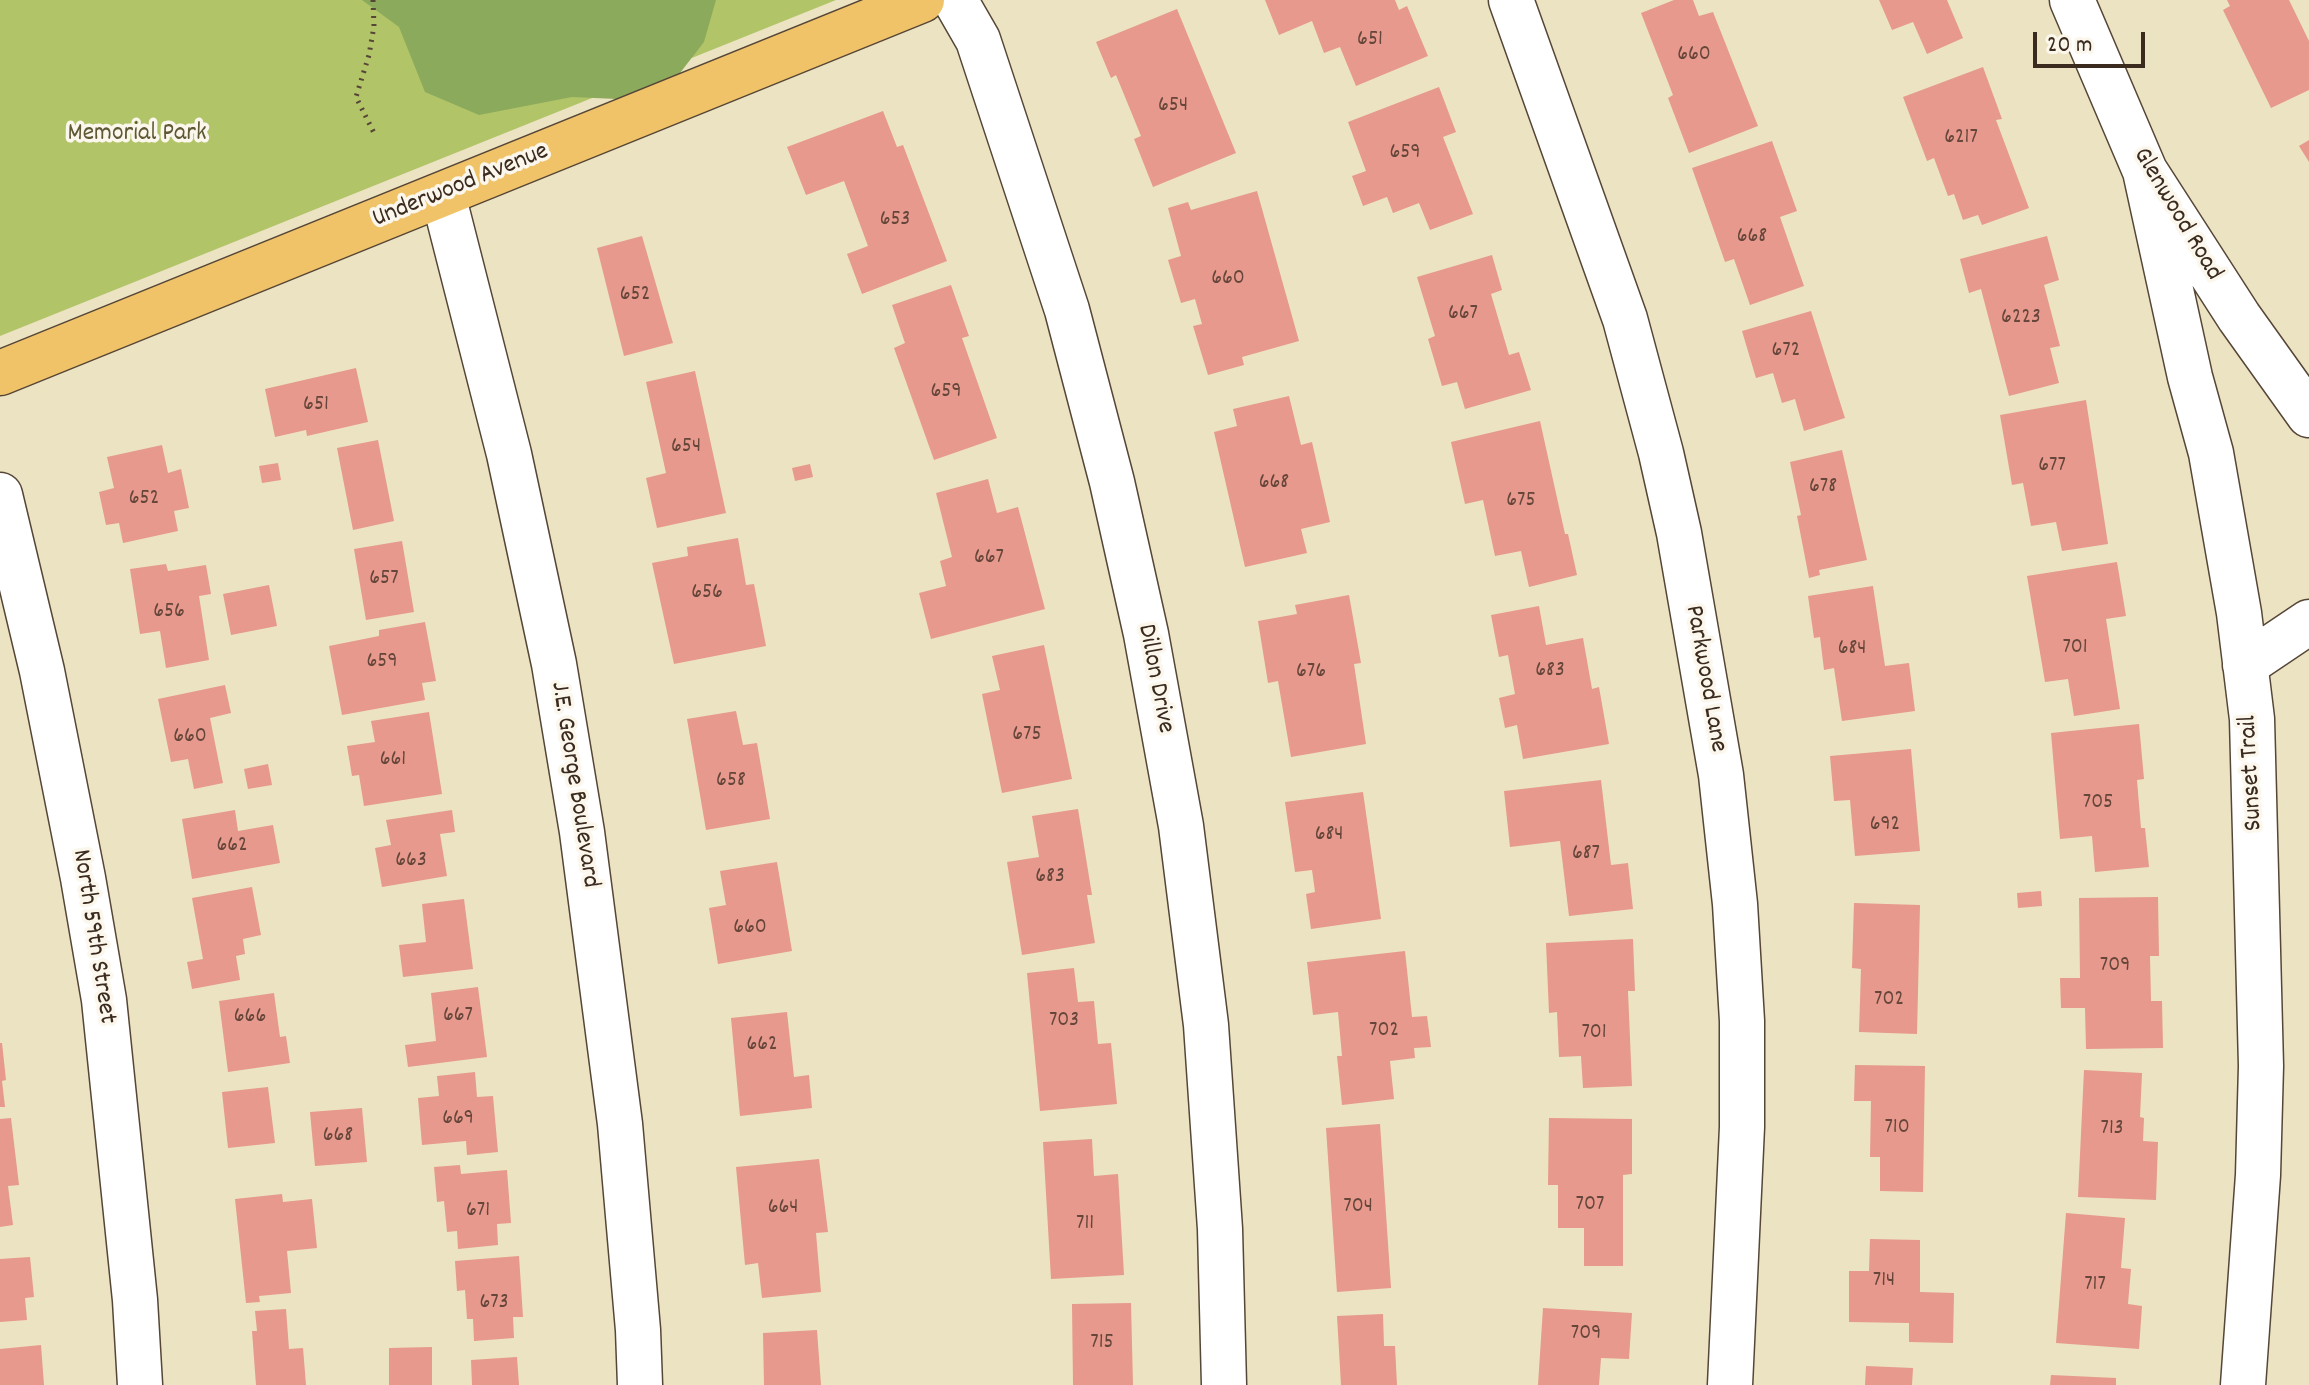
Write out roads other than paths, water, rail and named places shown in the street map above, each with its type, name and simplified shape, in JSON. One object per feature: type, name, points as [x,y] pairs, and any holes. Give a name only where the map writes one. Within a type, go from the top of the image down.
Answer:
[{"type":"main road","name":"Underwood Avenue","points":[[0,373],[922,0]]},
{"type":"street","name":"Dillon Drive","points":[[955,0],[978,40],[1067,310],[1112,482],[1146,634],[1181,826],[1206,1025],[1220,1229],[1224,1385]]},
{"type":"street","name":"Parkwood Lane","points":[[1511,0],[1625,319],[1679,533],[1721,775],[1735,904],[1742,1021],[1742,1127],[1730,1385]]},
{"type":"street","name":"Glenwood Road","points":[[2072,0],[2145,171],[2239,317],[2309,415]]},
{"type":"street","name":"Sunset Trail","points":[[2145,171],[2190,377],[2211,453],[2239,613],[2252,719],[2261,1066],[2258,1175],[2243,1385]]},
{"type":"street","name":"J.E. George Boulevard","points":[[443,195],[509,454],[554,664],[582,832],[620,1124],[640,1385]]},
{"type":"street","name":"North 59th Street","points":[[0,495],[42,671],[104,1000],[135,1300],[140,1385]]},
{"type":"street","points":[[2245,665],[2309,622]]},
{"type":"park label","name":"Memorial Park","points":[[137,135]]}]
